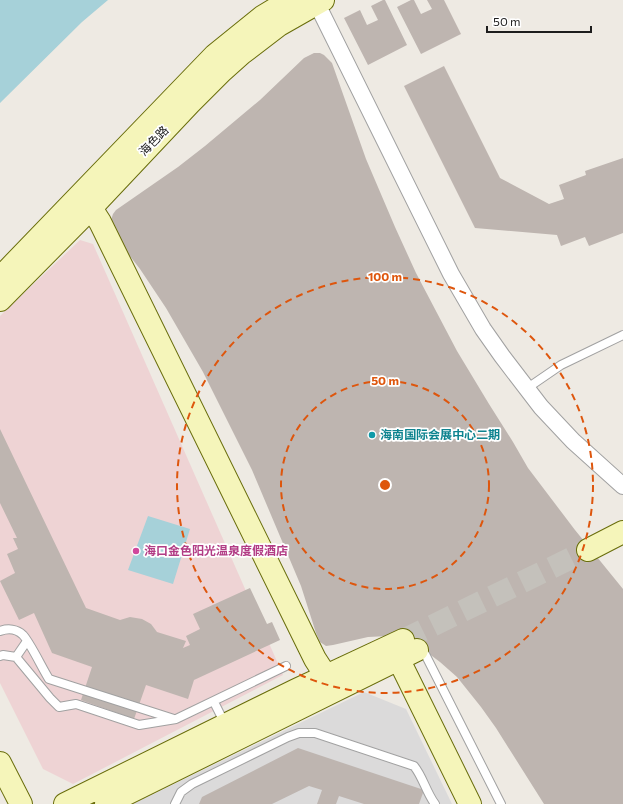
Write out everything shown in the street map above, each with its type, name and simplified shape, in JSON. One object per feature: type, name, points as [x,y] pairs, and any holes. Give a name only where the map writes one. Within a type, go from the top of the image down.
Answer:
[{"type":"street","name":"海色路","points":[[0,300],[215,55],[262,17],[290,0]]},
{"type":"street","name":"海色路","points":[[0,278],[86,202],[241,54],[279,25],[318,1]]},
{"type":"street","points":[[318,1],[451,274],[483,329],[526,389],[573,441],[623,486]]},
{"type":"street","points":[[86,202],[104,229],[315,659],[330,684]]},
{"type":"street","points":[[623,532],[592,555],[623,548]]},
{"type":"street","points":[[65,804],[225,725],[330,684],[407,650],[470,804]]},
{"type":"street","points":[[106,804],[330,684]]},
{"type":"street","points":[[0,763],[21,804]]},
{"type":"lane","points":[[526,389],[561,365],[623,335]]},
{"type":"lane","points":[[0,631],[7,628],[15,630],[23,635],[49,679],[176,720]]},
{"type":"lane","points":[[16,657],[27,641]]},
{"type":"lane","points":[[407,650],[501,804]]},
{"type":"lane","points":[[0,656],[16,657],[59,707],[76,704],[139,725],[176,720],[286,666]]},
{"type":"lane","points":[[214,702],[225,725]]},
{"type":"lane","points":[[175,804],[181,792],[192,784],[288,737],[306,733],[315,733],[414,766],[420,773],[435,804]]},
{"type":"shaded area","points":[[80,240],[93,244],[283,675],[73,784],[43,769],[0,683],[0,316]]},
{"type":"shaded area","points":[[364,692],[406,709],[452,804],[133,804]]},
{"type":"water","points":[[0,0],[108,0],[82,22],[0,103]]},
{"type":"water","points":[[148,516],[190,529],[173,584],[128,570]]},
{"type":"building","points":[[385,0],[407,45],[368,65],[344,18],[360,10],[367,25],[378,20],[371,6]]},
{"type":"building","points":[[414,0],[421,14],[432,9],[427,0],[444,0],[461,34],[421,54],[397,7]]},
{"type":"building","name":"海南国际会展中心二期","points":[[314,53],[324,55],[332,63],[366,159],[395,227],[416,273],[457,351],[528,468],[575,530],[623,589],[623,804],[544,804],[481,707],[457,677],[428,653],[388,636],[368,637],[326,646],[320,642],[301,586],[252,470],[203,372],[166,308],[126,251],[110,223],[116,210],[178,167],[205,146],[260,100],[304,58]]},
{"type":"building","points":[[444,66],[500,178],[549,204],[564,199],[559,185],[586,175],[585,171],[623,158],[623,233],[589,246],[585,237],[561,246],[557,235],[475,228],[404,86]]},
{"type":"building","points":[[0,429],[86,608],[120,620],[130,617],[142,619],[151,624],[157,632],[186,641],[183,648],[190,645],[186,636],[200,629],[193,614],[250,588],[267,624],[272,622],[280,640],[194,680],[188,699],[146,685],[134,719],[81,700],[92,667],[52,653],[34,613],[19,620],[0,581],[15,573],[7,554],[18,549],[13,538],[17,538],[0,503]]},
{"type":"building","points":[[298,748],[424,790],[419,804],[364,804],[339,796],[336,804],[317,804],[322,790],[309,786],[272,804],[199,804],[202,797]]},
{"type":"tunnel","points":[[403,640],[588,550]]},
{"type":"place","name":"海南国际会展中心二期","points":[[372,435]]},
{"type":"place","name":"海口金色阳光温泉度假酒店","points":[[136,551]]}]
